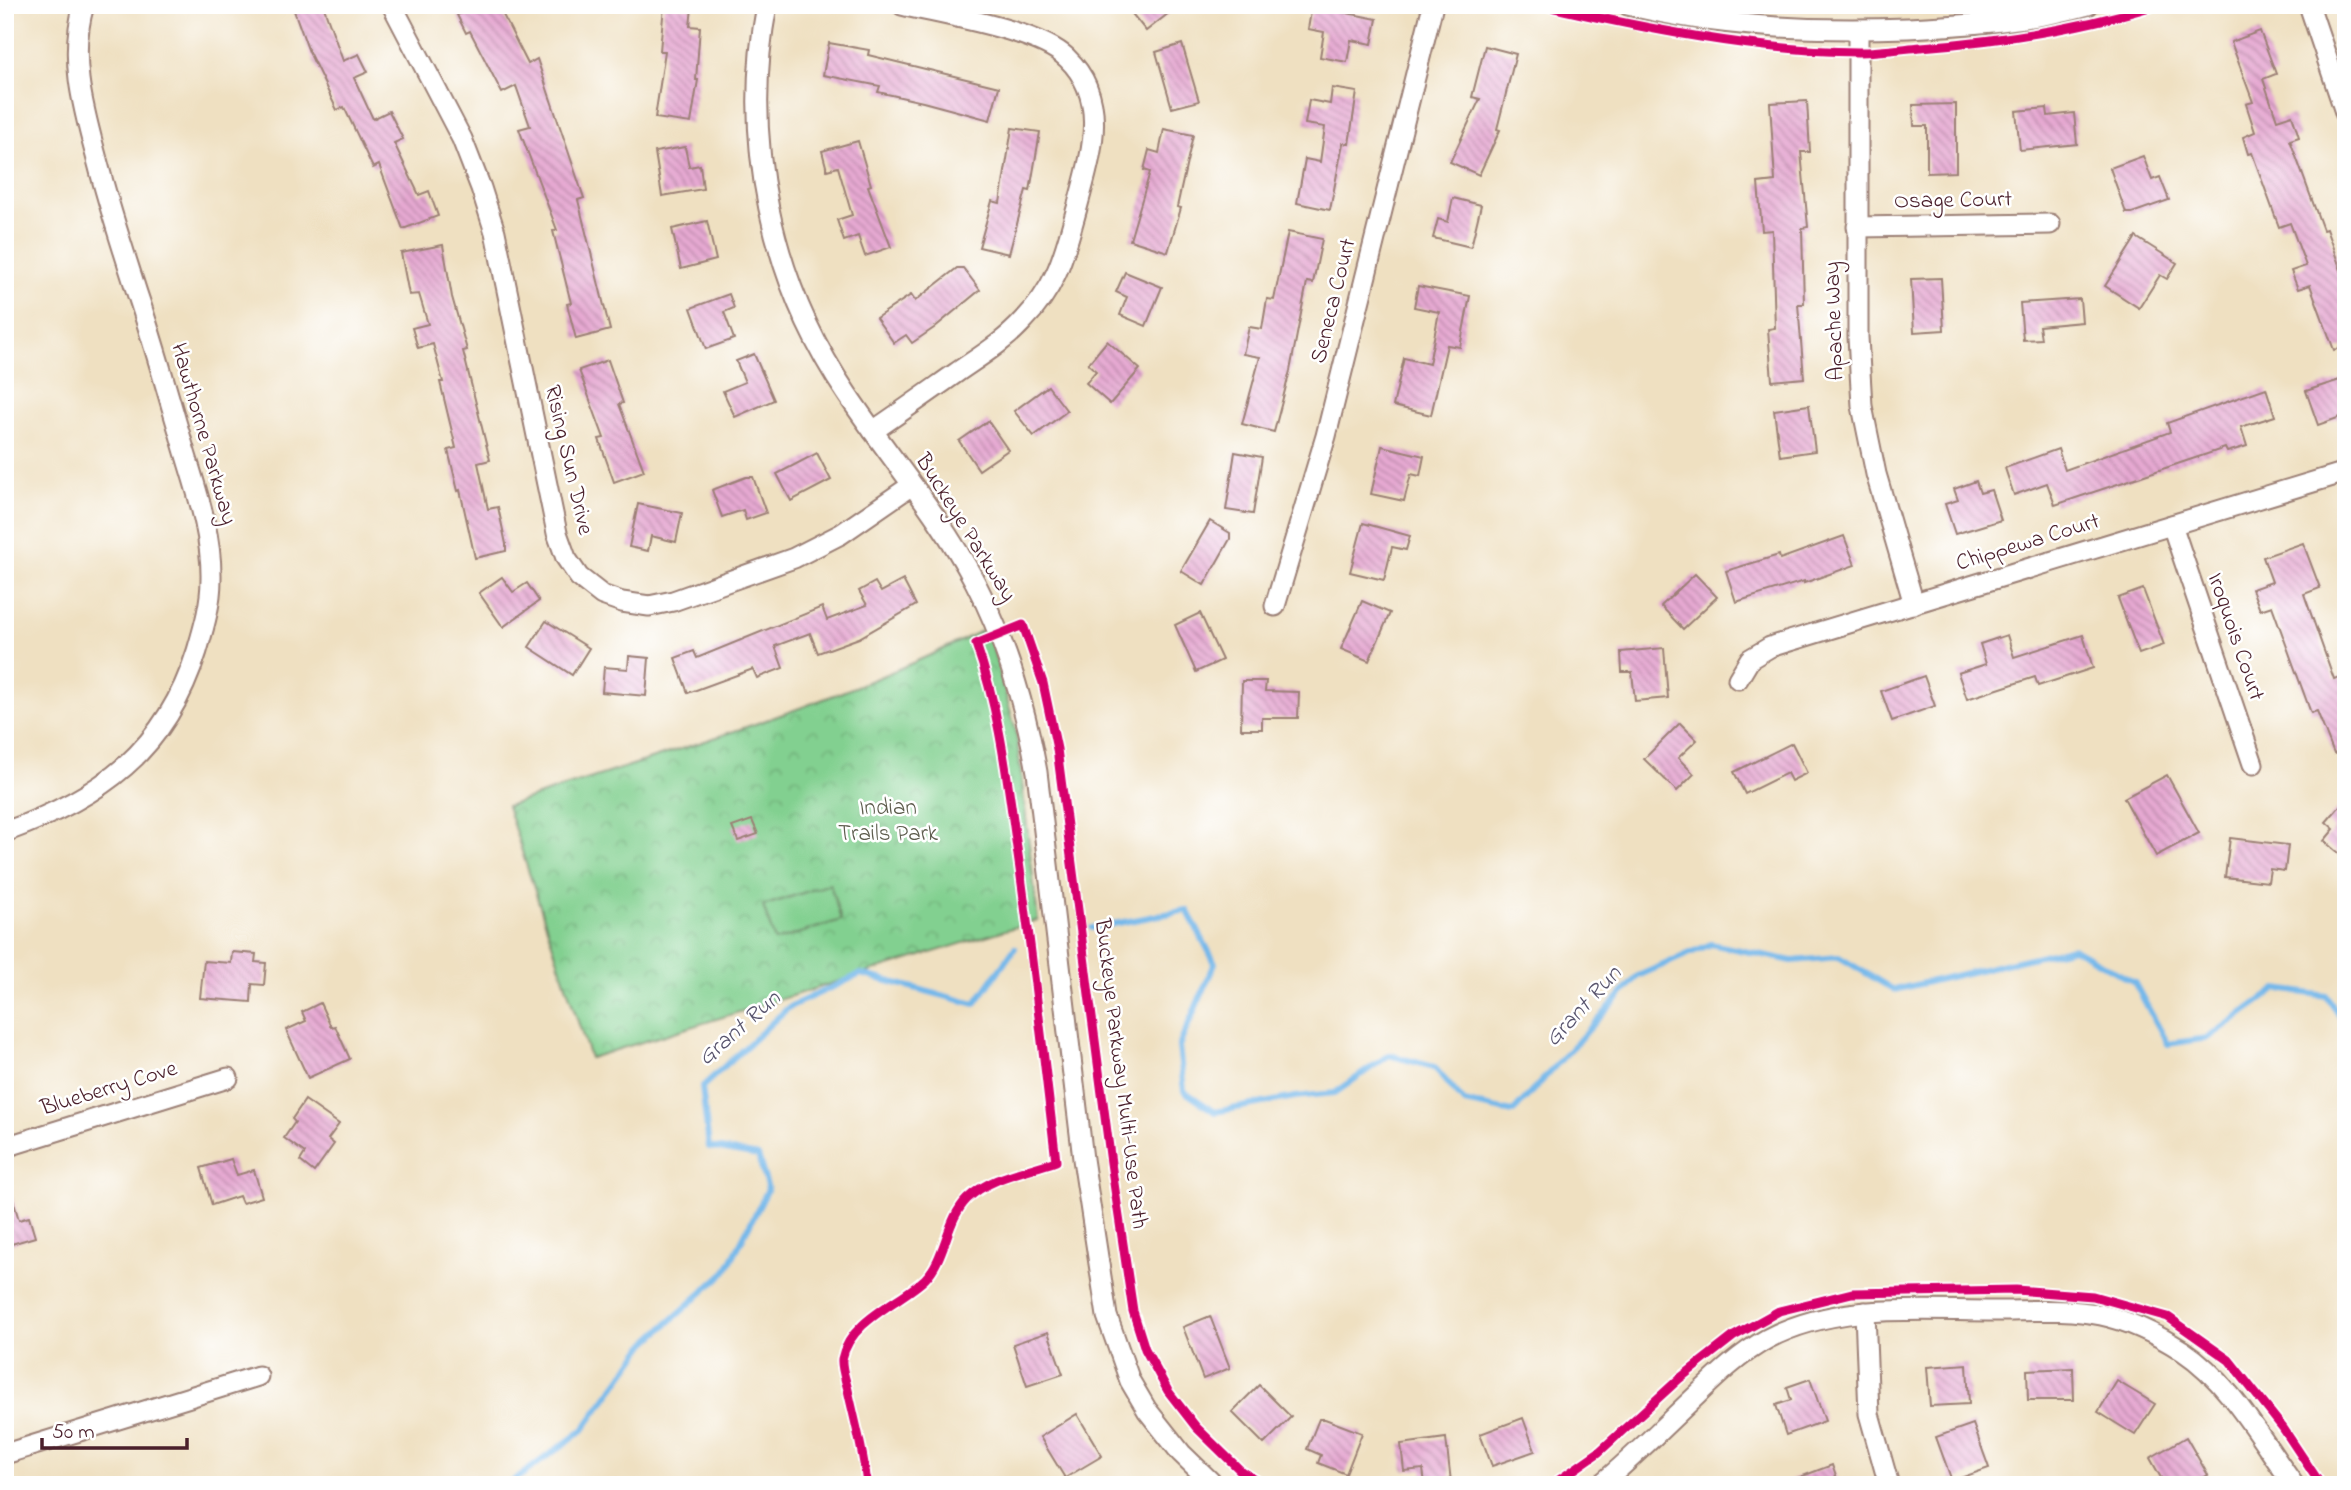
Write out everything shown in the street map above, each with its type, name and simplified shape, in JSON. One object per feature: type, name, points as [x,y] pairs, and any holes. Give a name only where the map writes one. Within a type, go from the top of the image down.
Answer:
[{"type":"street","name":"Hawthorne Parkway","points":[[5,832],[42,819],[81,799],[119,774],[148,743],[173,707],[191,671],[208,615],[212,579],[207,524],[120,241],[79,86],[77,51],[84,5]]},
{"type":"street","name":"Rising Sun Drive","points":[[392,5],[462,139],[481,188],[495,232],[557,533],[566,558],[579,577],[602,595],[622,602],[649,606],[673,601],[794,558],[841,534],[912,485]]},
{"type":"street","name":"Buckeye Parkway","points":[[767,5],[759,77],[760,128],[764,192],[777,246],[819,349],[846,394],[912,485],[974,580],[995,622],[1010,661],[1030,734],[1037,772],[1083,1159],[1107,1316],[1130,1381],[1147,1410],[1181,1453],[1214,1485]]},
{"type":"street","points":[[873,430],[995,346],[1023,321],[1040,301],[1052,285],[1061,265],[1094,145],[1094,112],[1087,85],[1068,58],[1052,46],[1027,36],[902,5]]},
{"type":"street","name":"Seneca Court","points":[[1275,606],[1326,436],[1433,5]]},
{"type":"street","points":[[1628,5],[1738,25],[1858,30],[1953,26],[2017,19],[2088,5]]},
{"type":"street","points":[[2309,5],[2346,115]]},
{"type":"street","name":"Apache Way","points":[[1858,30],[1858,337],[1862,406],[1876,474],[1914,604]]},
{"type":"street","name":"Osage Court","points":[[1857,227],[2050,224]]},
{"type":"street","name":"Chippewa Court","points":[[1738,679],[1750,659],[1770,648],[2346,472]]},
{"type":"street","name":"Iroquois Court","points":[[2172,525],[2253,764]]},
{"type":"street","name":"Blueberry Cove","points":[[5,1147],[228,1078]]},
{"type":"street","points":[[1600,1485],[1738,1357],[1798,1324],[1834,1315],[1865,1312],[2071,1311],[2101,1315],[2126,1323],[2185,1352],[2204,1368],[2245,1416],[2294,1485]]},
{"type":"street","points":[[1865,1312],[1868,1414],[1889,1485]]},
{"type":"street","points":[[5,1454],[258,1376]]},
{"type":"green space","name":"Indian Trails Park","points":[[987,628],[1016,731],[1038,920],[590,1058],[507,806],[811,704],[929,656]]},
{"type":"green space","points":[[830,884],[841,920],[775,941],[763,906]]},
{"type":"building","points":[[292,5],[323,5],[343,61],[359,54],[368,72],[354,78],[373,119],[389,111],[403,139],[394,143],[419,195],[429,191],[438,216],[403,229],[379,165],[373,168],[344,107],[337,110],[309,52]]},
{"type":"building","points":[[467,5],[498,5],[528,64],[537,59],[584,198],[578,200],[610,330],[576,339],[567,304],[571,303],[553,231],[557,230],[519,129],[530,126],[516,86],[502,93],[470,31],[466,33],[457,15],[469,9]]},
{"type":"building","points":[[664,5],[692,8],[690,26],[700,27],[698,80],[691,123],[655,118],[665,51],[660,51]]},
{"type":"building","points":[[1125,5],[1179,5],[1146,31]]},
{"type":"building","points":[[1312,6],[1377,19],[1372,44],[1351,40],[1347,62],[1320,57],[1324,32],[1308,29]]},
{"type":"building","points":[[2260,31],[2276,74],[2263,79],[2277,120],[2292,115],[2299,137],[2290,140],[2346,284],[2346,346],[2334,350],[2310,285],[2298,289],[2291,271],[2306,266],[2290,223],[2279,227],[2252,153],[2248,154],[2243,137],[2255,132],[2246,104],[2253,102],[2231,42]]},
{"type":"building","points":[[829,43],[869,50],[868,55],[999,87],[990,120],[878,92],[880,86],[823,75]]},
{"type":"building","points":[[1182,44],[1199,101],[1172,108],[1156,52]]},
{"type":"building","points":[[1485,46],[1516,54],[1497,129],[1500,130],[1479,175],[1450,162],[1480,99],[1472,97]]},
{"type":"building","points":[[1332,88],[1357,92],[1349,144],[1343,143],[1330,210],[1297,203],[1305,159],[1320,162],[1325,127],[1305,124],[1309,100],[1330,104]]},
{"type":"building","points":[[1807,101],[1810,152],[1801,152],[1808,227],[1802,228],[1804,304],[1798,304],[1804,378],[1772,381],[1768,329],[1775,328],[1772,230],[1762,231],[1758,183],[1775,181],[1770,103]]},
{"type":"building","points":[[1956,104],[1956,172],[1927,173],[1927,126],[1914,126],[1913,105]]},
{"type":"building","points":[[2047,108],[2048,116],[2074,113],[2077,144],[2020,150],[2016,111]]},
{"type":"building","points":[[1012,128],[1040,132],[1030,191],[1026,190],[1009,254],[979,247],[992,201],[1000,203]]},
{"type":"building","points":[[1164,129],[1193,135],[1177,207],[1181,208],[1168,252],[1130,240],[1150,172],[1144,170],[1149,150],[1159,153]]},
{"type":"building","points":[[858,141],[871,185],[868,186],[891,247],[865,256],[858,236],[844,241],[837,220],[852,215],[838,167],[827,170],[822,151]]},
{"type":"building","points":[[685,147],[689,167],[700,165],[703,189],[662,196],[655,152]]},
{"type":"building","points":[[2143,156],[2152,180],[2160,177],[2169,200],[2126,213],[2110,168]]},
{"type":"building","points":[[1453,198],[1481,205],[1471,247],[1433,238],[1438,219],[1448,222]]},
{"type":"building","points":[[707,221],[716,260],[681,269],[672,229]]},
{"type":"building","points":[[1288,232],[1322,239],[1313,283],[1307,282],[1290,371],[1274,432],[1242,424],[1260,357],[1243,354],[1249,327],[1262,329],[1267,299],[1274,300]]},
{"type":"building","points":[[2136,237],[2177,263],[2167,279],[2160,275],[2139,308],[2105,286]]},
{"type":"building","points":[[443,245],[452,297],[467,350],[463,351],[490,460],[478,463],[488,509],[498,507],[506,544],[506,551],[475,558],[448,450],[456,448],[440,382],[443,382],[433,344],[418,348],[412,328],[428,324],[419,294],[409,295],[401,253]]},
{"type":"building","points":[[957,268],[963,268],[980,290],[912,343],[906,335],[894,343],[876,318],[911,295],[915,301]]},
{"type":"building","points":[[1125,272],[1162,287],[1146,326],[1120,315],[1127,297],[1116,292]]},
{"type":"building","points":[[1941,278],[1944,330],[1914,332],[1911,279]]},
{"type":"building","points":[[1418,286],[1470,296],[1460,347],[1447,345],[1431,415],[1393,406],[1404,358],[1429,364],[1439,312],[1414,307]]},
{"type":"building","points":[[729,294],[734,308],[724,312],[734,339],[706,349],[691,308]]},
{"type":"building","points":[[2080,299],[2082,322],[2039,326],[2041,339],[2023,340],[2020,303]]},
{"type":"building","points":[[1107,341],[1140,369],[1110,404],[1086,383],[1096,371],[1088,364]]},
{"type":"building","points":[[754,354],[774,400],[735,417],[723,391],[745,382],[736,361]]},
{"type":"building","points":[[608,360],[623,403],[619,404],[644,471],[614,482],[599,439],[604,438],[579,370]]},
{"type":"building","points":[[2346,378],[2346,415],[2318,425],[2306,391]]},
{"type":"building","points":[[1048,386],[1067,411],[1034,436],[1014,411]]},
{"type":"building","points":[[2266,388],[2275,416],[2241,427],[2247,446],[2227,452],[2225,448],[2055,505],[2047,483],[2014,495],[2005,468],[2058,449],[2065,470],[2170,432],[2167,423]]},
{"type":"building","points":[[1809,405],[1815,451],[1780,456],[1774,410]]},
{"type":"building","points":[[988,421],[1008,450],[979,470],[959,441]]},
{"type":"building","points":[[1382,446],[1424,456],[1420,476],[1411,474],[1404,501],[1371,494]]},
{"type":"building","points":[[1235,452],[1262,457],[1253,514],[1226,510]]},
{"type":"building","points":[[817,453],[831,480],[791,501],[777,474]]},
{"type":"building","points":[[746,477],[753,477],[766,513],[746,520],[743,510],[722,517],[712,490]]},
{"type":"building","points":[[1976,481],[1980,493],[1991,490],[2001,520],[1955,534],[1945,504],[1958,500],[1954,489]]},
{"type":"building","points":[[638,504],[682,513],[676,542],[651,536],[648,551],[629,547]]},
{"type":"building","points":[[1210,521],[1230,533],[1230,539],[1204,585],[1181,571]]},
{"type":"building","points":[[1363,523],[1410,536],[1406,550],[1392,547],[1384,580],[1350,572]]},
{"type":"building","points":[[1844,536],[1855,565],[1736,602],[1726,571],[1779,555],[1780,559]]},
{"type":"building","points":[[2303,543],[2320,588],[2304,594],[2334,679],[2346,675],[2346,750],[2334,754],[2317,711],[2311,713],[2272,606],[2260,610],[2252,589],[2272,582],[2263,557]]},
{"type":"building","points":[[1695,574],[1717,597],[1683,629],[1661,606]]},
{"type":"building","points":[[502,577],[513,592],[527,583],[539,601],[503,627],[479,593]]},
{"type":"building","points":[[903,580],[916,605],[859,638],[818,653],[810,633],[775,646],[783,668],[757,678],[753,669],[688,693],[675,658],[694,651],[697,658],[822,607],[827,620],[867,605],[859,591],[875,582],[881,592]]},
{"type":"building","points":[[2143,589],[2164,645],[2139,654],[2118,598]]},
{"type":"building","points":[[1362,601],[1390,613],[1369,661],[1341,649]]},
{"type":"building","points":[[1200,613],[1222,660],[1196,672],[1175,625]]},
{"type":"building","points":[[546,621],[589,648],[572,675],[529,647]]},
{"type":"building","points":[[2007,635],[2014,657],[2083,635],[2093,668],[2038,686],[2035,677],[1967,699],[1958,673],[1986,664],[1980,644]]},
{"type":"building","points":[[1664,648],[1668,698],[1635,701],[1632,672],[1622,672],[1621,652]]},
{"type":"building","points":[[629,656],[649,658],[646,696],[602,692],[604,667],[628,669]]},
{"type":"building","points":[[1924,676],[1935,706],[1892,721],[1881,691]]},
{"type":"building","points":[[1242,681],[1266,681],[1265,691],[1299,692],[1298,718],[1262,718],[1262,729],[1241,729]]},
{"type":"building","points":[[1680,723],[1697,740],[1678,758],[1694,774],[1677,791],[1644,759]]},
{"type":"building","points":[[1792,743],[1807,773],[1791,781],[1787,773],[1745,794],[1734,772]]},
{"type":"building","points":[[2167,775],[2199,833],[2156,856],[2124,798]]},
{"type":"building","points":[[2346,799],[2346,860],[2324,841],[2334,829],[2326,822]]},
{"type":"building","points":[[752,820],[758,834],[738,841],[732,827]]},
{"type":"building","points":[[2230,838],[2288,845],[2285,871],[2270,869],[2268,882],[2225,877]]},
{"type":"building","points":[[232,952],[256,954],[255,962],[266,963],[264,985],[252,984],[251,1002],[200,998],[204,961],[231,963]]},
{"type":"building","points":[[320,1003],[331,1027],[335,1026],[350,1059],[308,1078],[286,1030],[306,1021],[302,1012]]},
{"type":"building","points":[[305,1100],[339,1124],[328,1139],[334,1144],[314,1172],[300,1161],[305,1153],[284,1138],[295,1122],[292,1119]]},
{"type":"building","points":[[231,1159],[237,1175],[254,1170],[262,1197],[242,1203],[239,1196],[212,1205],[201,1168]]},
{"type":"building","points":[[9,1186],[19,1220],[29,1217],[35,1237],[5,1246],[5,1187]]},
{"type":"building","points":[[1210,1316],[1230,1368],[1203,1379],[1183,1327]]},
{"type":"building","points":[[1048,1332],[1063,1374],[1027,1386],[1013,1344]]},
{"type":"building","points":[[1967,1364],[1969,1404],[1930,1406],[1927,1367]]},
{"type":"building","points":[[2073,1368],[2074,1400],[2028,1400],[2027,1370]]},
{"type":"building","points":[[1810,1379],[1825,1421],[1786,1435],[1776,1405],[1791,1400],[1787,1387]]},
{"type":"building","points":[[2117,1381],[2155,1404],[2135,1435],[2098,1412]]},
{"type":"building","points":[[1259,1385],[1291,1417],[1264,1444],[1232,1412]]},
{"type":"building","points":[[1077,1414],[1102,1456],[1065,1478],[1040,1437]]},
{"type":"building","points":[[1523,1418],[1535,1451],[1492,1466],[1480,1434]]},
{"type":"building","points":[[1319,1419],[1362,1433],[1346,1474],[1318,1463],[1321,1455],[1307,1449]]},
{"type":"building","points":[[1973,1424],[1989,1468],[1952,1481],[1936,1437]]},
{"type":"building","points":[[2186,1437],[2208,1475],[2190,1485],[2165,1485],[2150,1458]]},
{"type":"building","points":[[1446,1438],[1451,1482],[1425,1484],[1423,1469],[1404,1471],[1401,1444]]},
{"type":"building","points":[[1832,1465],[1839,1485],[1784,1485],[1784,1483]]},
{"type":"waterway","name":"Grant Run","points":[[1092,928],[1187,910],[1215,963],[1179,1046],[1184,1091],[1215,1112],[1295,1097],[1335,1093],[1389,1055],[1434,1067],[1464,1102],[1513,1112],[1638,976],[1711,944],[1792,961],[1839,957],[1894,990],[2073,948],[2134,982],[2168,1044],[2208,1038],[2277,989],[2327,996],[2346,1026]]},
{"type":"waterway","name":"Grant Run","points":[[508,1485],[583,1430],[646,1343],[726,1271],[768,1189],[758,1156],[709,1147],[702,1087],[789,1007],[861,974],[975,1004],[1015,948]]},
{"type":"cycle path","points":[[1542,5],[1659,30],[1739,43],[1858,52],[2040,33],[2156,5]]},
{"type":"cycle path","name":"Buckeye Parkway Multi-Use Path","points":[[867,1485],[862,1449],[842,1366],[847,1345],[865,1323],[925,1279],[937,1261],[960,1208],[976,1191],[998,1180],[1056,1161],[1033,965],[1006,771],[997,720],[976,644],[1023,625],[1043,683],[1057,749],[1133,1311],[1145,1349],[1168,1391],[1196,1427],[1241,1471],[1264,1485]]},
{"type":"cycle path","points":[[1552,1485],[1599,1452],[1679,1379],[1734,1336],[1779,1311],[1852,1293],[2016,1290],[2093,1296],[2168,1317],[2229,1360],[2283,1428],[2321,1485]]}]
